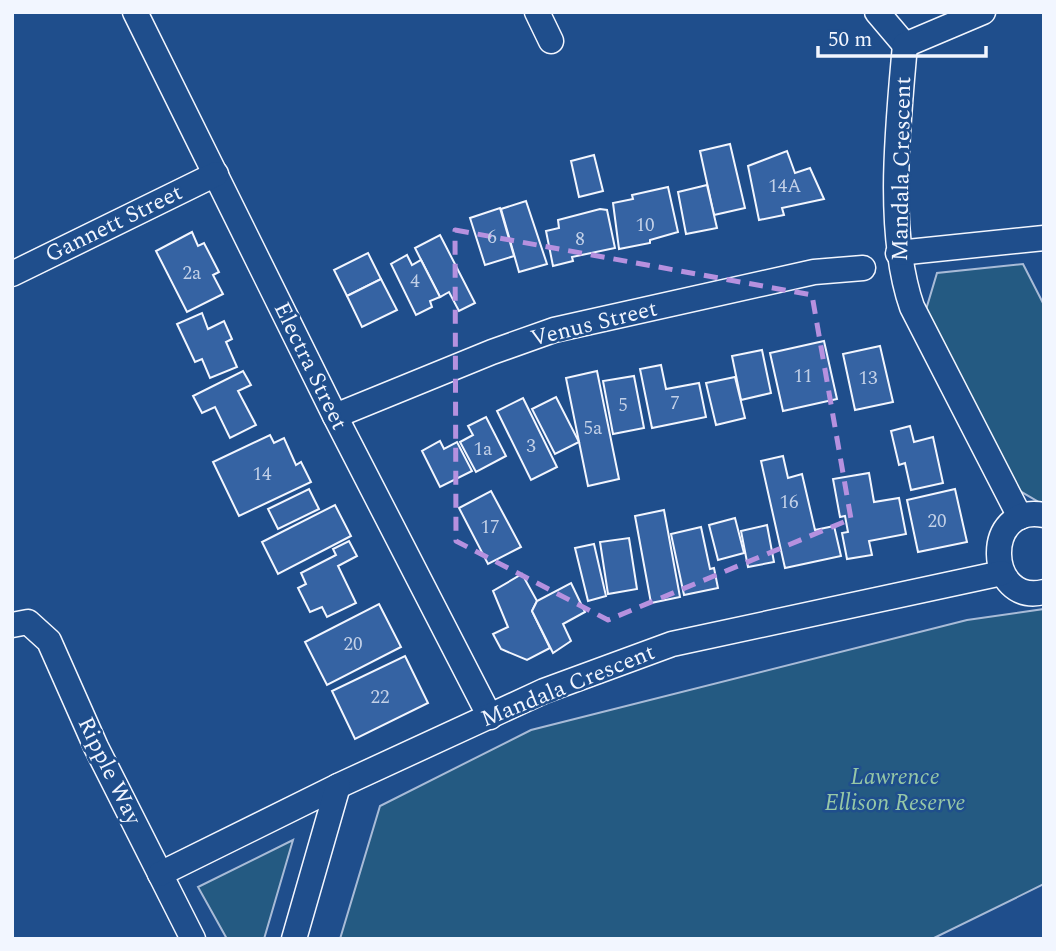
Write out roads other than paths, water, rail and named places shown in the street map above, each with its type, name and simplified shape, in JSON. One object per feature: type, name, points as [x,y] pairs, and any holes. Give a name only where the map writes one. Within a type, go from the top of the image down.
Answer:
[{"type":"street","name":"Electra Street","points":[[135,12],[335,416],[490,717]]},
{"type":"street","points":[[537,12],[551,41]]},
{"type":"street","points":[[877,12],[905,45],[982,12]]},
{"type":"street","name":"Mandala Crescent","points":[[160,874],[338,786],[544,691],[672,644],[1002,573],[997,558],[1000,538],[1007,526],[1032,516],[912,307],[901,275],[896,233],[905,45]]},
{"type":"street","name":"Gannett Street","points":[[12,274],[216,174]]},
{"type":"street","points":[[898,253],[1044,238]]},
{"type":"street","name":"Venus Street","points":[[335,416],[492,352],[554,330],[814,272],[863,268]]},
{"type":"street","points":[[1002,573],[1011,584],[1025,592],[1044,592]]},
{"type":"street","name":"Ripple Way","points":[[12,625],[27,622],[49,642],[96,747],[193,939]]},
{"type":"street","points":[[293,939],[338,786]]},
{"type":"park label","name":"Lawrence Ellison Reserve","points":[[895,790]]}]
